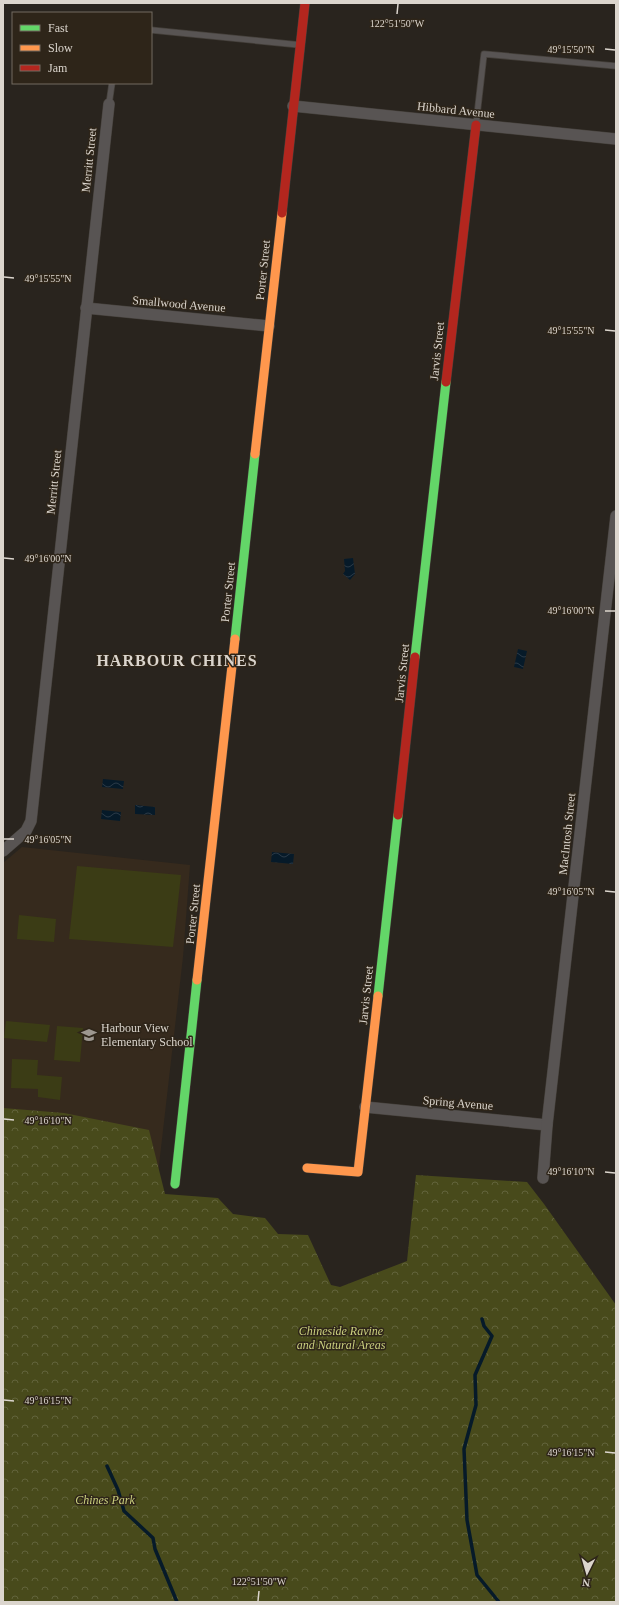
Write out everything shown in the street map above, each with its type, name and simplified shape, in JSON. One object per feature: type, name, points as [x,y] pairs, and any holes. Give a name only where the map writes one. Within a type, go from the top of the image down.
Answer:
[{"type":"street","name":"Porter Street","points":[[175,1184],[305,3]]},
{"type":"street","name":"Merritt Street","points":[[3,851],[26,831],[30,821],[109,104]]},
{"type":"street","name":"Hibbard Avenue","points":[[293,106],[616,139]]},
{"type":"street","name":"Jarvis Street","points":[[307,1168],[358,1172],[463,228],[476,125]]},
{"type":"street","name":"Smallwood Avenue","points":[[86,308],[269,326]]},
{"type":"street","name":"MacIntosh Street","points":[[543,1178],[616,516]]},
{"type":"street","name":"Spring Avenue","points":[[365,1107],[548,1125]]},
{"type":"lane","points":[[152,30],[300,45]]},
{"type":"lane","points":[[476,125],[484,54],[616,66]]},
{"type":"lane","points":[[109,104],[112,84]]},
{"type":"shaded area","name":"Harbour View Elementary School","points":[[22,847],[190,865],[183,957],[152,1226],[3,1218],[3,863]]},
{"type":"shaded area","points":[[77,866],[181,875],[173,947],[69,939]]},
{"type":"shaded area","points":[[19,915],[56,919],[54,942],[17,939]]},
{"type":"shaded area","points":[[6,1021],[50,1025],[47,1042],[4,1038]]},
{"type":"shaded area","points":[[57,1026],[83,1028],[80,1062],[54,1060]]},
{"type":"shaded area","points":[[12,1059],[38,1060],[37,1075],[62,1077],[60,1100],[38,1097],[38,1089],[11,1088]]},
{"type":"green space","points":[[3,1108],[64,1113],[149,1130],[165,1194],[218,1198],[233,1214],[265,1218],[278,1234],[308,1235],[331,1285],[340,1287],[407,1261],[416,1175],[527,1182],[616,1305],[616,1602],[3,1602]]},
{"type":"water","points":[[353,558],[355,574],[350,580],[343,574],[345,571],[344,559]]},
{"type":"water","points":[[518,649],[527,651],[523,669],[514,667]]},
{"type":"water","points":[[103,779],[124,781],[123,789],[102,787]]},
{"type":"water","points":[[135,805],[155,807],[155,815],[135,814]]},
{"type":"water","points":[[102,810],[121,812],[120,821],[101,819]]},
{"type":"water","points":[[272,852],[294,854],[293,864],[271,862]]},
{"type":"waterway","points":[[482,1319],[484,1326],[492,1336],[475,1375],[476,1405],[464,1449],[467,1520],[477,1575],[499,1602]]},
{"type":"waterway","points":[[107,1466],[118,1490],[124,1511],[153,1538],[155,1549],[177,1602]]},
{"type":"traffic: fast","points":[[415,657],[446,382]]},
{"type":"traffic: fast","points":[[235,639],[255,454]]},
{"type":"traffic: fast","points":[[378,996],[398,815]]},
{"type":"traffic: fast","points":[[175,1184],[197,980]]},
{"type":"traffic: slow","points":[[255,454],[282,213]]},
{"type":"traffic: slow","points":[[197,980],[235,639]]},
{"type":"traffic: slow","points":[[307,1168],[358,1172],[378,996]]},
{"type":"traffic: jam","points":[[282,213],[305,3]]},
{"type":"traffic: jam","points":[[446,382],[476,125]]},
{"type":"traffic: jam","points":[[398,815],[415,657]]},
{"type":"place","name":"Harbour View Elementary School","points":[[89,1035]]},
{"type":"district","name":"HARBOUR CHINES","points":[[177,660]]},
{"type":"park label","name":"Chineside Ravine and Natural Areas","points":[[341,1338]]},
{"type":"park label","name":"Chines Park","points":[[105,1500]]}]
